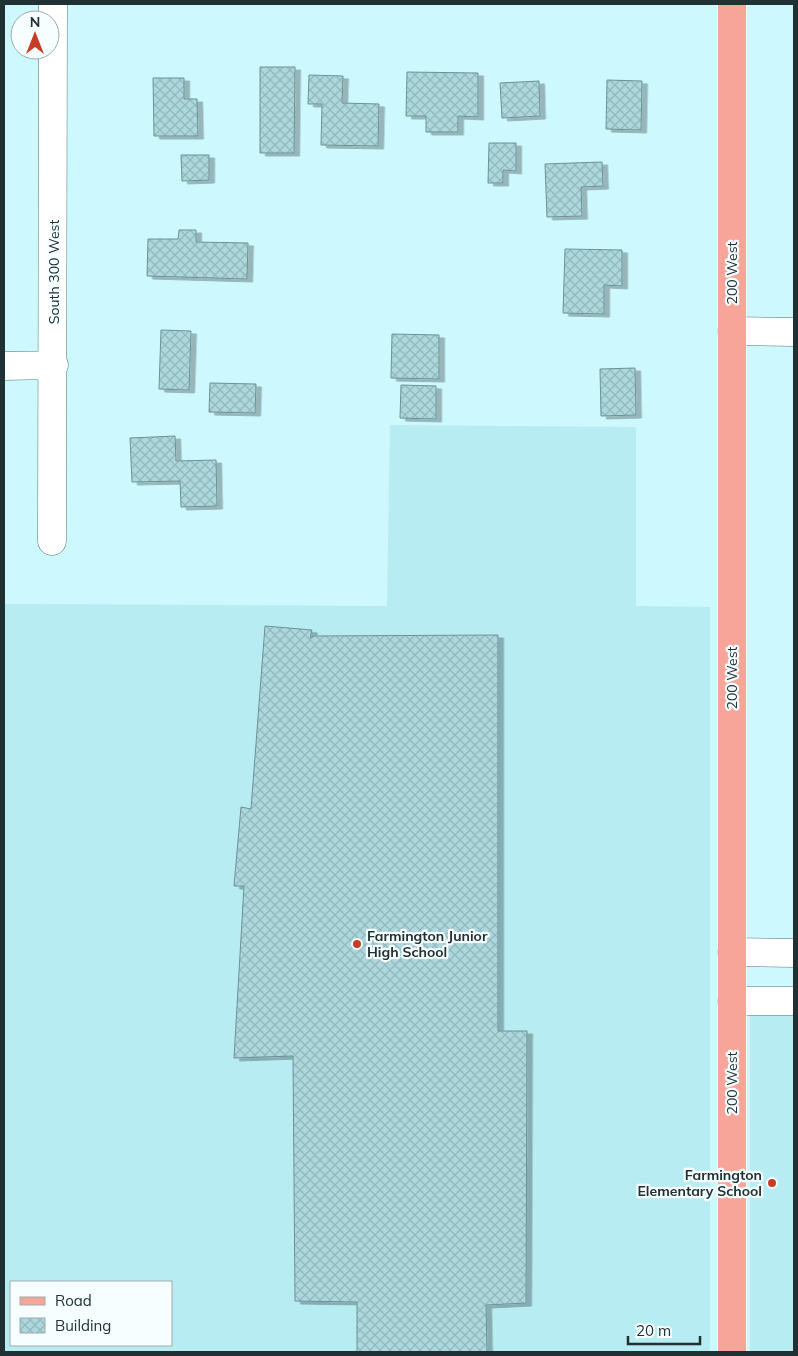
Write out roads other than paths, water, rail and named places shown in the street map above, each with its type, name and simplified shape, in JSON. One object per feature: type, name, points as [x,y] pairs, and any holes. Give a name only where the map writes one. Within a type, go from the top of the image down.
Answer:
[{"type":"main road","name":"200 West","points":[[732,4],[732,1352]]},
{"type":"street","name":"South 300 West","points":[[52,541],[54,365],[53,4]]},
{"type":"street","points":[[732,331],[794,332]]},
{"type":"street","points":[[4,366],[54,365]]},
{"type":"street","points":[[732,952],[794,954]]},
{"type":"street","points":[[732,1001],[794,1001]]},
{"type":"place","name":"Farmington Junior High School","points":[[357,944]]},
{"type":"place","name":"Farmington Elementary School","points":[[772,1183]]}]
